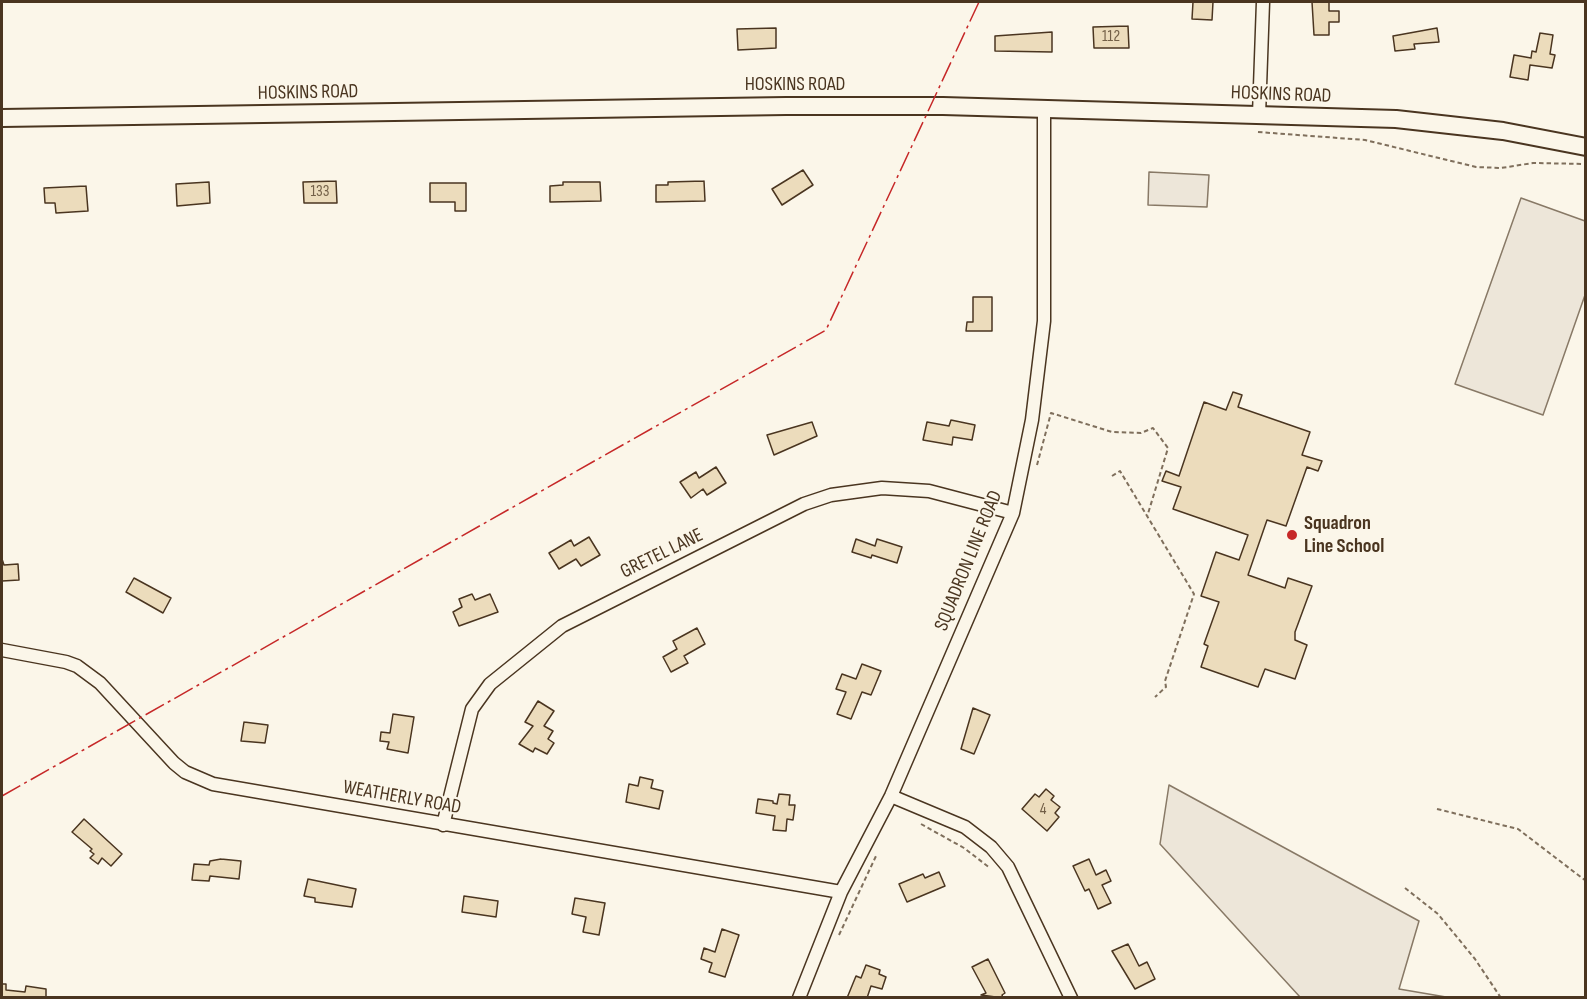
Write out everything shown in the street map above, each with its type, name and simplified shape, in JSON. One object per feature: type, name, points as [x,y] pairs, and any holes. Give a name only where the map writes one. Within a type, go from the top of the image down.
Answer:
[{"type":"street","points":[[1258,124],[1263,2]]},
{"type":"street","name":"HOSKINS ROAD","points":[[2,118],[786,106],[1044,108],[1258,124],[1396,119],[1455,124],[1586,147]]},
{"type":"street","name":"SQUADRON LINE ROAD","points":[[799,998],[841,892],[891,796],[1013,513],[1032,420],[1044,321],[1044,108]]},
{"type":"street","name":"GRETEL LANE","points":[[443,825],[472,709],[490,684],[562,626],[804,504],[831,495],[882,488],[929,491],[1013,513]]},
{"type":"street","name":"WEATHERLY ROAD","points":[[2,650],[76,666],[100,682],[174,763],[198,779],[213,784],[841,892]]},
{"type":"street","points":[[891,796],[965,827],[991,847],[1008,867],[1071,998]]},
{"type":"path","points":[[1258,124],[1365,140],[1476,167],[1501,168],[1533,163],[1586,164]]},
{"type":"path","points":[[1036,470],[1051,413],[1112,432],[1141,433],[1153,428],[1168,448],[1147,517]]},
{"type":"path","points":[[1112,476],[1120,471],[1194,594],[1165,681],[1167,687],[1155,697]]},
{"type":"path","points":[[1437,809],[1518,829],[1586,881]]},
{"type":"path","points":[[913,820],[964,848],[992,869]]},
{"type":"path","points":[[835,944],[878,853]]},
{"type":"path","points":[[1405,888],[1438,914],[1475,959],[1501,998]]},
{"type":"shaded area","points":[[1149,172],[1209,175],[1207,207],[1148,205]]},
{"type":"shaded area","points":[[1521,198],[1585,221],[1585,295],[1543,415],[1455,384]]},
{"type":"shaded area","points":[[1169,785],[1419,921],[1399,989],[1446,997],[1300,997],[1160,844]]},
{"type":"building","points":[[1193,2],[1213,2],[1212,20],[1192,19]]},
{"type":"building","points":[[1312,2],[1329,2],[1329,11],[1339,11],[1339,22],[1329,22],[1329,35],[1314,35]]},
{"type":"building","points":[[1128,26],[1129,48],[1094,48],[1093,27]]},
{"type":"building","points":[[776,28],[776,48],[738,50],[737,29]]},
{"type":"building","points":[[1437,28],[1439,42],[1414,44],[1415,49],[1395,51],[1393,36]]},
{"type":"building","points":[[1052,32],[1052,52],[995,51],[995,36]]},
{"type":"building","points":[[1540,33],[1553,35],[1550,54],[1555,55],[1552,68],[1530,65],[1528,80],[1510,77],[1514,55],[1531,58],[1532,51],[1536,52]]},
{"type":"building","points":[[803,170],[813,185],[782,205],[772,189]]},
{"type":"building","points":[[336,181],[337,203],[304,203],[303,182]]},
{"type":"building","points":[[704,181],[705,201],[656,202],[656,185],[668,185],[668,182]]},
{"type":"building","points":[[209,182],[210,203],[177,206],[176,184]]},
{"type":"building","points":[[563,182],[600,182],[601,201],[550,202],[550,186],[563,185]]},
{"type":"building","points":[[430,183],[466,183],[466,211],[455,211],[455,202],[430,202]]},
{"type":"building","points":[[86,186],[88,211],[56,213],[55,203],[45,203],[44,188]]},
{"type":"building","points":[[973,297],[992,297],[992,331],[966,331],[967,322],[973,322]]},
{"type":"building","points":[[1233,392],[1242,395],[1238,407],[1310,432],[1302,455],[1322,461],[1318,471],[1307,467],[1286,526],[1267,520],[1248,575],[1285,588],[1288,578],[1312,586],[1295,632],[1295,640],[1307,645],[1295,679],[1265,669],[1258,687],[1201,667],[1208,646],[1204,644],[1219,602],[1201,596],[1216,552],[1239,560],[1248,535],[1173,509],[1181,487],[1162,481],[1166,471],[1179,476],[1204,402],[1226,410]]},
{"type":"building","points":[[951,420],[975,425],[972,440],[953,437],[952,445],[923,440],[927,422],[949,426]]},
{"type":"building","points":[[812,422],[817,436],[774,455],[767,435]]},
{"type":"building","points":[[716,467],[726,483],[707,495],[703,489],[691,498],[680,482],[696,472],[699,478]]},
{"type":"building","points":[[589,537],[600,555],[581,566],[576,559],[559,569],[549,553],[571,540],[574,546]]},
{"type":"building","points":[[856,539],[875,546],[877,539],[902,547],[897,563],[872,555],[871,558],[852,552]]},
{"type":"building","points":[[2,559],[4,565],[18,564],[19,580],[2,581]]},
{"type":"building","points":[[134,578],[171,598],[163,613],[126,592]]},
{"type":"building","points":[[472,594],[475,600],[490,594],[498,612],[459,626],[453,612],[462,607],[459,599]]},
{"type":"building","points":[[697,628],[705,644],[684,656],[688,663],[671,672],[663,657],[677,649],[673,641]]},
{"type":"building","points":[[862,664],[881,671],[871,695],[862,692],[851,719],[837,714],[846,692],[836,689],[842,674],[856,679]]},
{"type":"building","points":[[538,701],[554,711],[544,726],[553,731],[548,739],[554,743],[547,754],[535,748],[533,752],[519,744],[533,726],[525,722]]},
{"type":"building","points":[[973,708],[990,715],[974,754],[961,749]]},
{"type":"building","points":[[393,714],[414,717],[408,753],[387,749],[389,742],[380,741],[381,732],[390,733]]},
{"type":"building","points":[[244,722],[268,725],[265,743],[241,741]]},
{"type":"building","points":[[640,777],[653,780],[651,788],[663,791],[659,809],[626,802],[629,784],[638,786]]},
{"type":"building","points":[[1046,789],[1054,796],[1051,800],[1060,807],[1055,813],[1059,817],[1047,831],[1022,809],[1035,794],[1039,797]]},
{"type":"building","points":[[779,794],[790,795],[789,805],[795,805],[793,820],[787,819],[786,831],[773,830],[775,816],[756,813],[758,799],[773,801],[777,804]]},
{"type":"building","points":[[84,819],[122,854],[111,866],[102,858],[98,864],[90,858],[94,854],[90,851],[92,849],[72,832]]},
{"type":"building","points":[[221,859],[241,861],[239,879],[210,876],[209,881],[192,880],[194,864],[209,865],[210,861]]},
{"type":"building","points":[[1089,859],[1096,875],[1106,870],[1111,881],[1102,885],[1111,903],[1098,909],[1089,889],[1085,891],[1073,866]]},
{"type":"building","points":[[939,872],[945,886],[907,902],[899,884],[923,874],[925,878]]},
{"type":"building","points":[[308,879],[356,889],[352,907],[315,902],[315,898],[304,896]]},
{"type":"building","points":[[464,896],[498,901],[496,917],[462,912]]},
{"type":"building","points":[[575,898],[605,903],[599,935],[583,932],[586,917],[572,914]]},
{"type":"building","points":[[722,929],[739,935],[725,977],[709,972],[712,963],[701,959],[704,948],[715,952]]},
{"type":"building","points":[[1128,944],[1139,966],[1147,962],[1155,979],[1135,989],[1112,951]]},
{"type":"building","points":[[988,959],[1005,993],[1002,995],[1003,998],[981,995],[986,993],[972,967]]},
{"type":"building","points":[[866,965],[880,970],[879,974],[886,977],[882,989],[871,986],[867,998],[847,998],[856,976],[861,978]]},
{"type":"building","points":[[2,984],[6,984],[6,990],[25,992],[26,986],[46,989],[46,998],[2,998]]},
{"type":"power","points":[[2,796],[826,330],[979,2]]},
{"type":"place","name":"Squadron Line School","points":[[1292,535]]}]
